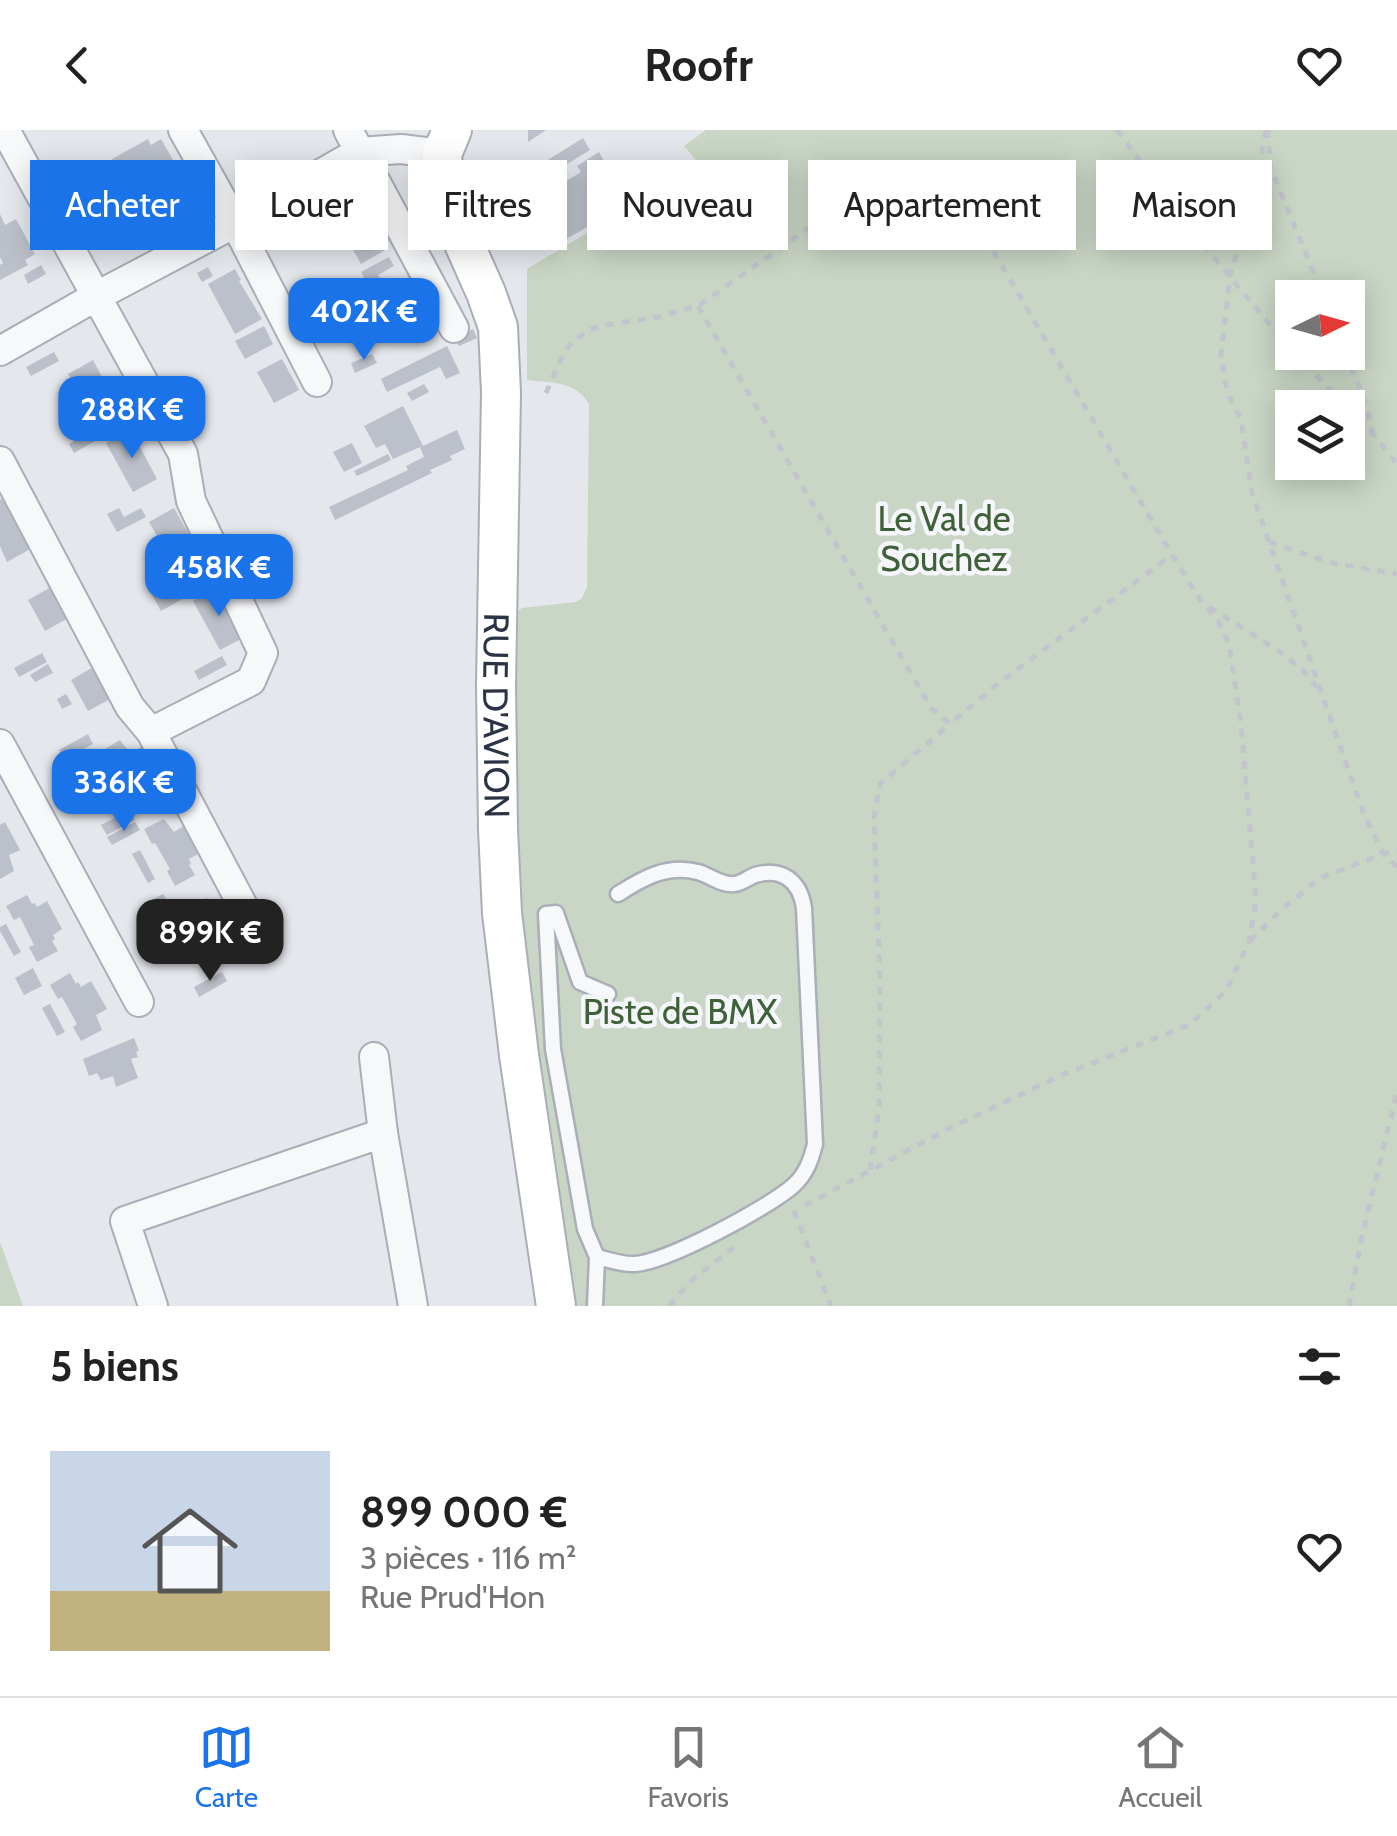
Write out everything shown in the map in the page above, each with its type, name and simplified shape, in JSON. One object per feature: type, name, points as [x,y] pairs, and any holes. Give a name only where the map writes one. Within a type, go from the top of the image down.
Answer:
[{"type":"street","points":[[5,130],[183,454],[191,501],[263,653],[251,681],[151,732]]},
{"type":"street","points":[[0,351],[235,224],[183,130]]},
{"type":"street","points":[[354,141],[454,328]]},
{"type":"street","points":[[327,160],[354,141],[400,149],[447,142]]},
{"type":"street","name":"RUE D'AVION","points":[[447,142],[444,184],[450,212],[498,327],[501,393],[496,685],[501,896],[519,1056],[556,1306]]},
{"type":"street","points":[[248,250],[317,382]]},
{"type":"street","points":[[0,462],[130,707],[151,732],[261,940]]},
{"type":"street","points":[[0,744],[139,1002]]},
{"type":"street","points":[[374,1056],[383,1133],[414,1306]]},
{"type":"street","points":[[153,1306],[125,1220],[383,1133]]},
{"type":"lane","points":[[597,1257],[636,1264],[723,1229],[796,1184],[808,1167],[815,1144],[804,908],[802,896],[791,879],[776,872],[735,885],[698,872],[676,870],[655,872],[618,894]]},
{"type":"lane","points":[[595,1306],[597,1257],[585,1228],[554,1049],[546,914],[556,913],[580,982],[608,994]]},
{"type":"path","points":[[1117,130],[1185,223],[1275,330]]},
{"type":"path","points":[[1267,130],[1253,202],[1230,275],[1221,356],[1227,392],[1241,420],[1252,493],[1364,812],[1383,853],[1397,868]]},
{"type":"path","points":[[1267,130],[1270,166],[1317,280]]},
{"type":"path","points":[[546,393],[559,363],[580,335],[600,326],[698,306],[820,220],[842,199],[892,170],[913,163],[933,166],[952,179],[1172,555],[1230,644],[1256,900],[1249,942],[1226,991],[1189,1026],[1062,1075],[952,1127],[794,1211],[831,1306]]},
{"type":"path","points":[[698,306],[931,708],[950,724]]},
{"type":"path","points":[[1310,370],[1330,390]]},
{"type":"path","points":[[1351,370],[1374,434]]},
{"type":"path","points":[[1365,425],[1397,464]]},
{"type":"path","points":[[1270,542],[1332,563],[1397,574]]},
{"type":"path","points":[[870,1170],[879,1110],[880,980],[874,817],[880,784],[1000,683],[1172,555]]},
{"type":"path","points":[[1199,598],[1292,661],[1324,697]]},
{"type":"path","points":[[1249,942],[1322,877],[1397,849]]},
{"type":"path","points":[[1349,1306],[1397,1092]]},
{"type":"path","points":[[669,1306],[692,1280],[734,1246]]},
{"type":"green space","name":"Le Val de Souchez","points":[[706,130],[1397,130],[1397,1306],[577,1306],[559,1212],[535,1034],[520,894],[516,751],[518,611],[576,602],[587,587],[589,404],[570,387],[527,380],[527,269],[559,250],[567,250],[567,245],[587,233],[587,250],[788,250],[788,160],[696,160],[684,146]]},
{"type":"green space","points":[[0,1242],[23,1306],[0,1306]]},
{"type":"building","points":[[528,130],[546,130],[528,142]]},
{"type":"building","points":[[583,138],[590,150],[567,164],[567,160],[548,160]]},
{"type":"building","points":[[148,139],[151,145],[161,139],[173,160],[113,160]]},
{"type":"building","points":[[599,152],[603,160],[587,160],[587,227],[567,239],[567,181],[581,172],[577,166]]},
{"type":"building","points":[[0,214],[5,225],[16,219],[35,254],[25,260],[28,265],[0,280]]},
{"type":"building","points":[[353,250],[385,250],[361,264]]},
{"type":"building","points":[[389,257],[394,266],[378,275],[383,284],[371,290],[361,272]]},
{"type":"building","points":[[41,265],[46,274],[28,284],[24,275]]},
{"type":"building","points":[[208,267],[213,276],[202,282],[197,273]]},
{"type":"building","points":[[235,269],[262,319],[235,334],[208,284]]},
{"type":"building","points":[[404,279],[431,328],[404,343],[377,294]]},
{"type":"building","points":[[264,326],[273,344],[245,359],[235,341]]},
{"type":"building","points":[[375,328],[379,337],[367,344],[363,335]]},
{"type":"building","points":[[473,329],[477,338],[459,346],[455,338]]},
{"type":"building","points":[[447,346],[460,373],[446,379],[440,367],[387,392],[381,379]]},
{"type":"building","points":[[54,352],[59,361],[31,376],[26,367]]},
{"type":"building","points":[[372,354],[377,363],[355,373],[351,363]]},
{"type":"building","points":[[282,359],[299,390],[274,403],[257,372]]},
{"type":"building","points":[[93,360],[109,390],[85,404],[68,374]]},
{"type":"building","points":[[424,384],[429,392],[412,401],[407,393]]},
{"type":"building","points":[[403,406],[423,446],[457,430],[465,449],[430,470],[432,473],[335,520],[329,507],[408,470],[406,466],[424,457],[420,447],[393,459],[385,444],[376,448],[364,426]]},
{"type":"building","points":[[97,428],[102,437],[74,453],[69,444]]},
{"type":"building","points":[[131,430],[157,479],[133,492],[106,443]]},
{"type":"building","points":[[352,443],[362,463],[344,472],[333,452]]},
{"type":"building","points":[[388,454],[391,460],[357,476],[354,471]]},
{"type":"building","points":[[5,497],[32,548],[7,562],[0,546],[0,500]]},
{"type":"building","points":[[119,508],[124,517],[141,508],[146,517],[117,532],[107,514]]},
{"type":"building","points":[[174,508],[202,558],[177,571],[149,522]]},
{"type":"building","points":[[53,586],[70,617],[45,631],[28,600]]},
{"type":"building","points":[[162,586],[167,595],[184,586],[189,595],[161,611],[151,593]]},
{"type":"building","points":[[217,587],[245,637],[220,650],[193,601]]},
{"type":"building","points":[[42,653],[47,662],[19,677],[14,668]]},
{"type":"building","points":[[222,656],[227,665],[199,680],[194,671]]},
{"type":"building","points":[[48,664],[53,673],[35,682],[30,675]]},
{"type":"building","points":[[97,665],[114,697],[88,711],[71,680]]},
{"type":"building","points":[[66,694],[72,704],[62,709],[57,699]]},
{"type":"building","points":[[88,734],[93,744],[64,760],[59,750]]},
{"type":"building","points":[[120,740],[130,753],[141,747],[156,774],[146,780],[151,796],[132,806],[102,751]]},
{"type":"building","points":[[130,810],[135,820],[107,835],[101,825]]},
{"type":"building","points":[[164,819],[174,832],[184,826],[200,853],[189,859],[195,875],[175,886],[167,871],[170,869],[144,829]]},
{"type":"building","points":[[5,822],[20,850],[9,855],[14,871],[0,879],[0,825]]},
{"type":"building","points":[[135,822],[140,830],[112,845],[107,837]]},
{"type":"building","points":[[140,850],[155,879],[148,883],[132,854]]},
{"type":"building","points":[[163,894],[168,902],[149,913],[145,904]]},
{"type":"building","points":[[27,895],[37,907],[47,901],[62,929],[53,935],[58,951],[37,962],[29,947],[34,945],[20,917],[14,920],[6,906]]},
{"type":"building","points":[[207,898],[217,911],[228,905],[244,933],[233,939],[238,954],[219,965],[211,951],[214,949],[188,909]]},
{"type":"building","points":[[169,904],[174,913],[146,929],[140,920]]},
{"type":"building","points":[[6,924],[21,952],[14,956],[0,931]]},
{"type":"building","points":[[33,968],[42,986],[24,995],[15,978]]},
{"type":"building","points":[[222,972],[227,981],[199,997],[194,987]]},
{"type":"building","points":[[70,973],[81,987],[91,981],[107,1009],[96,1015],[102,1030],[81,1041],[73,1027],[77,1024],[62,997],[58,999],[50,985]]},
{"type":"building","points":[[50,1004],[65,1032],[57,1036],[42,1008]]},
{"type":"building","points":[[134,1038],[139,1051],[138,1057],[131,1059],[138,1078],[116,1087],[113,1076],[101,1080],[97,1073],[89,1076],[83,1059]]},
{"type":"park label","name":"Piste de BMX","points":[[680,1011]]}]
